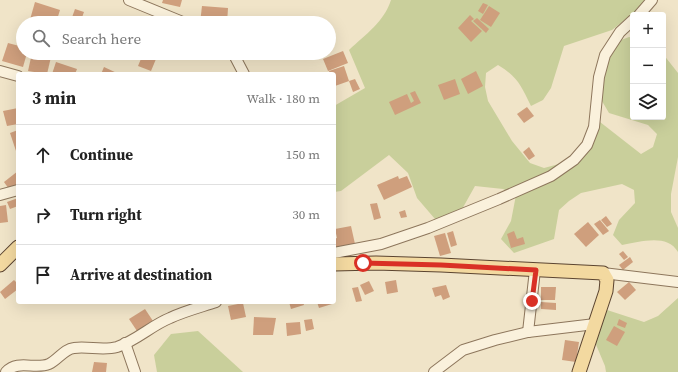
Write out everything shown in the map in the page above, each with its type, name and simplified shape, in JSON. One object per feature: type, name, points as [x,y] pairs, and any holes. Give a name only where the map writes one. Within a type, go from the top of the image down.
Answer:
[{"type":"main road","points":[[0,265],[16,249]]},
{"type":"main road","points":[[336,261],[603,273],[607,280],[606,290],[579,372]]},
{"type":"street","points":[[129,0],[168,16]]},
{"type":"street","points":[[642,12],[652,0]]},
{"type":"street","points":[[336,261],[428,228],[499,199],[551,176],[574,160],[587,145],[594,127],[599,77],[605,55],[620,32],[630,23]]},
{"type":"street","points":[[237,60],[243,72]]},
{"type":"street","points":[[0,71],[16,75]]},
{"type":"street","points":[[0,195],[16,191]]},
{"type":"street","points":[[528,332],[536,270]]},
{"type":"street","points":[[603,273],[678,282]]},
{"type":"street","points":[[6,372],[8,369],[18,365],[48,365],[66,351],[74,348],[97,350],[116,347],[169,318],[210,304]]},
{"type":"street","points":[[434,372],[463,350],[495,340],[528,332],[595,324]]},
{"type":"street","points":[[125,343],[135,372]]},
{"type":"green space","points":[[391,0],[650,0],[635,12],[630,12],[630,16],[612,30],[564,46],[551,88],[543,100],[531,106],[515,78],[498,65],[486,73],[485,87],[488,101],[512,141],[530,163],[544,168],[574,160],[594,127],[600,122],[641,154],[653,147],[657,134],[648,125],[632,120],[666,120],[666,58],[678,73],[678,157],[671,194],[671,212],[678,228],[678,252],[667,242],[653,240],[622,245],[613,235],[619,220],[635,203],[634,190],[622,184],[581,193],[559,210],[554,239],[514,253],[501,239],[511,221],[516,195],[503,189],[475,186],[461,211],[450,219],[435,219],[417,198],[408,173],[389,155],[341,191],[336,192],[336,105],[365,88],[349,50],[368,33],[384,15]]},
{"type":"green space","points":[[629,37],[630,119],[609,113],[596,91],[599,77],[616,42]]},
{"type":"green space","points":[[678,298],[678,372],[606,372],[605,366],[589,328],[604,309],[644,322],[658,316]]},
{"type":"green space","points":[[198,331],[243,372],[157,372],[154,355],[171,334]]},
{"type":"building","points":[[163,0],[182,0],[180,7],[162,3]]},
{"type":"building","points":[[35,2],[60,10],[58,16],[31,16]]},
{"type":"building","points":[[483,3],[488,5],[483,14],[478,11]]},
{"type":"building","points":[[202,6],[228,8],[227,16],[201,16]]},
{"type":"building","points":[[489,6],[500,13],[491,27],[480,20]]},
{"type":"building","points":[[75,9],[84,12],[83,16],[72,16]]},
{"type":"building","points":[[470,15],[474,19],[471,21],[482,31],[471,42],[458,28]]},
{"type":"building","points":[[477,18],[489,29],[486,33],[473,21]]},
{"type":"building","points":[[8,43],[16,45],[16,60],[25,60],[23,67],[2,61]]},
{"type":"building","points":[[343,51],[348,63],[328,71],[323,60],[336,60],[336,54]]},
{"type":"building","points":[[30,60],[50,60],[47,72],[28,71]]},
{"type":"building","points":[[140,60],[156,60],[151,71],[138,66]]},
{"type":"building","points":[[56,62],[77,69],[76,72],[53,72]]},
{"type":"building","points":[[344,66],[349,81],[336,86],[336,72],[329,71]]},
{"type":"building","points":[[104,67],[115,72],[102,72]]},
{"type":"building","points":[[476,71],[483,86],[468,94],[461,79]]},
{"type":"building","points":[[355,79],[360,89],[353,92],[349,81]]},
{"type":"building","points":[[455,79],[460,94],[444,100],[438,85]]},
{"type":"building","points":[[415,91],[421,103],[395,115],[389,102],[407,94],[411,103],[414,101],[410,93]]},
{"type":"building","points":[[527,107],[534,116],[524,123],[517,114]]},
{"type":"building","points":[[16,108],[16,124],[7,126],[3,111]]},
{"type":"building","points":[[16,131],[16,151],[10,133]]},
{"type":"building","points":[[529,147],[535,156],[529,160],[523,152]]},
{"type":"building","points":[[16,173],[16,188],[11,192],[4,182]]},
{"type":"building","points":[[398,176],[399,179],[407,176],[412,187],[384,200],[377,185]]},
{"type":"building","points":[[16,199],[16,207],[10,209],[7,202]]},
{"type":"building","points":[[377,203],[381,218],[374,220],[370,204]]},
{"type":"building","points":[[6,205],[8,222],[0,223],[0,206]]},
{"type":"building","points":[[405,210],[407,217],[401,218],[399,212]]},
{"type":"building","points":[[606,216],[612,224],[607,227],[601,220]]},
{"type":"building","points":[[600,220],[609,231],[603,235],[594,224]]},
{"type":"building","points":[[588,222],[599,235],[586,247],[574,234]]},
{"type":"building","points":[[351,226],[355,244],[336,248],[336,229]]},
{"type":"building","points":[[453,231],[457,245],[451,247],[447,233]]},
{"type":"building","points":[[514,231],[517,239],[523,237],[525,244],[511,248],[507,234]]},
{"type":"building","points":[[445,233],[451,253],[440,256],[434,236]]},
{"type":"building","points":[[623,251],[628,257],[624,260],[619,254]]},
{"type":"building","points":[[630,257],[633,262],[623,270],[619,265]]},
{"type":"building","points":[[14,280],[16,282],[16,291],[5,299],[0,292]]},
{"type":"building","points":[[396,280],[398,292],[387,294],[385,282]]},
{"type":"building","points":[[369,281],[374,291],[365,295],[360,285]]},
{"type":"building","points":[[629,282],[636,290],[625,300],[617,292]]},
{"type":"building","points":[[446,285],[450,297],[443,300],[441,295],[435,297],[432,288]]},
{"type":"building","points":[[358,287],[362,301],[356,302],[352,288]]},
{"type":"building","points":[[541,287],[556,287],[555,300],[541,300]]},
{"type":"building","points":[[541,302],[556,303],[556,310],[541,309]]},
{"type":"building","points":[[243,304],[246,317],[231,320],[228,306]]},
{"type":"building","points":[[290,304],[304,304],[304,305],[291,309]]},
{"type":"building","points":[[318,304],[332,304],[319,308]]},
{"type":"building","points":[[145,309],[153,321],[137,331],[129,319]]},
{"type":"building","points":[[254,317],[276,318],[273,335],[253,335]]},
{"type":"building","points":[[312,319],[314,329],[306,331],[304,320]]},
{"type":"building","points":[[619,319],[627,323],[625,328],[617,325]]},
{"type":"building","points":[[300,322],[301,334],[287,336],[286,323]]},
{"type":"building","points":[[614,326],[625,332],[617,346],[606,340]]},
{"type":"building","points":[[565,340],[579,342],[576,362],[562,360]]},
{"type":"building","points":[[94,362],[107,363],[106,372],[92,372]]},
{"type":"route","points":[[363,263],[536,270],[532,301]]}]
